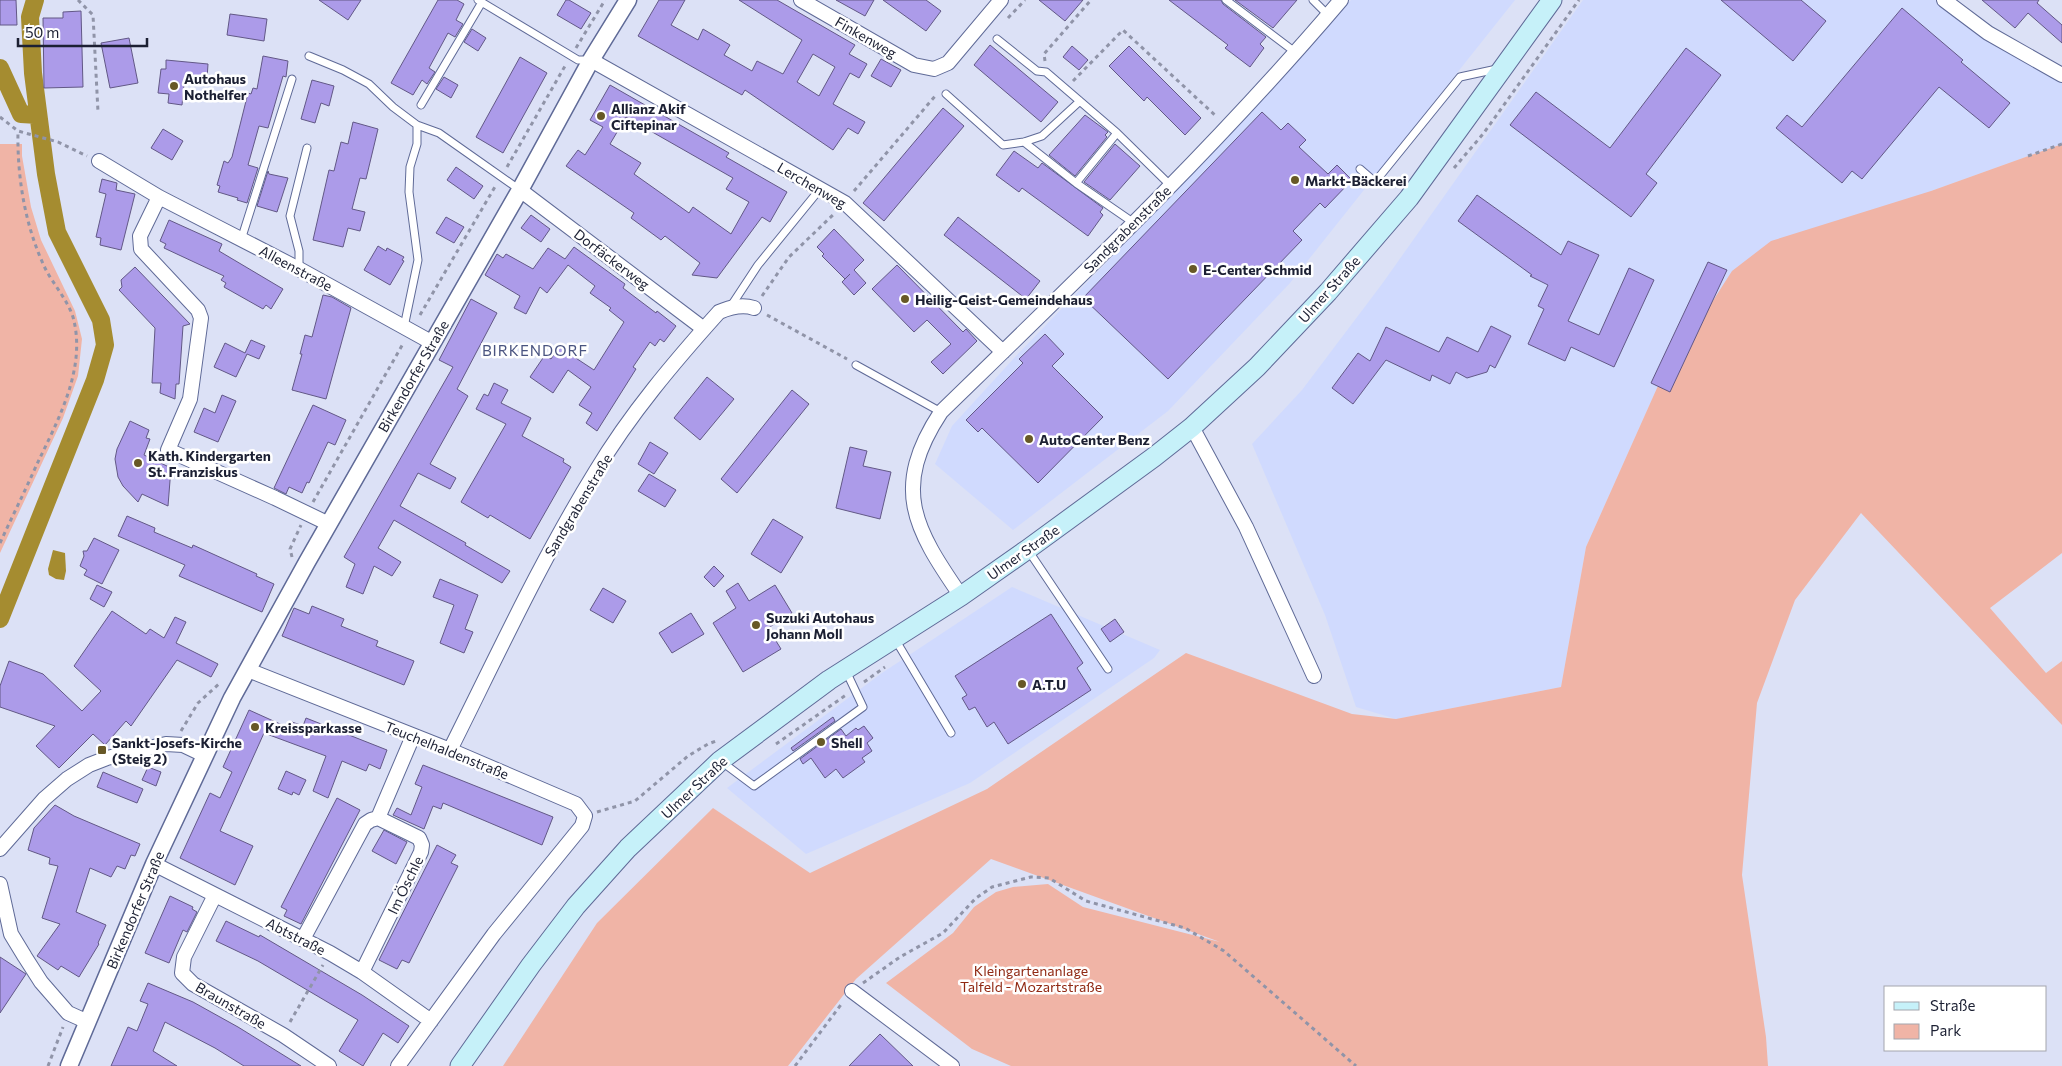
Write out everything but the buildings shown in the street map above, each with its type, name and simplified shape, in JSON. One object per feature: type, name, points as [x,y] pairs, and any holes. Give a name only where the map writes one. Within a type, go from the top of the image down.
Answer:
[{"type":"main road","name":"Ulmer Straße","points":[[460,1066],[576,906],[628,848],[720,760],[845,670],[899,646],[961,596],[1154,457],[1192,426],[1257,367],[1328,292],[1409,198],[1552,0]]},
{"type":"street","name":"Birkendorfer Straße","points":[[69,1066],[154,864],[204,756],[248,670],[431,342],[520,190],[591,60],[628,0]]},
{"type":"street","name":"Finkenweg","points":[[801,0],[914,65],[934,68],[948,63],[1001,0]]},
{"type":"street","name":"Sandgrabenstraße","points":[[961,596],[923,537],[913,500],[913,477],[919,451],[929,430],[941,412],[1134,223],[1228,127],[1340,0]]},
{"type":"street","points":[[1944,0],[1988,33],[2062,76]]},
{"type":"street","name":"Lerchenweg","points":[[591,60],[845,202],[1003,352]]},
{"type":"street","name":"Alleenstraße","points":[[99,161],[159,197],[299,269],[431,342]]},
{"type":"street","name":"Dorfäckerweg","points":[[520,190],[704,329]]},
{"type":"street","points":[[159,197],[140,236],[141,249],[198,310],[201,318],[190,399],[168,450],[329,524]]},
{"type":"street","points":[[730,307],[747,306],[754,308]]},
{"type":"street","name":"Sandgrabenstraße","points":[[450,750],[550,550],[597,469],[641,406],[704,329],[719,312],[730,307]]},
{"type":"street","points":[[1192,426],[1246,527],[1314,676]]},
{"type":"street","name":"Teuchelhaldenstraße","points":[[248,670],[450,750],[576,804],[585,816],[582,826],[494,934],[431,1021]]},
{"type":"street","points":[[303,939],[365,824],[378,818],[413,736]]},
{"type":"street","points":[[0,849],[44,799],[67,779],[89,765],[107,758],[166,744],[183,745],[204,756]]},
{"type":"street","name":"Im Öschle","points":[[362,972],[421,852],[422,845],[419,838],[378,818]]},
{"type":"street","name":"Abtstraße","points":[[154,864],[330,953],[362,972],[431,1021]]},
{"type":"street","points":[[0,884],[11,934],[41,982],[68,1013],[88,1022]]},
{"type":"street","name":"Braunstraße","points":[[215,895],[184,957],[182,973],[193,984],[283,1035],[329,1066]]},
{"type":"street","points":[[852,991],[952,1066]]},
{"type":"street","points":[[398,1066],[431,1021]]},
{"type":"lane","points":[[1226,0],[1294,52]]},
{"type":"lane","points":[[1313,0],[1328,14]]},
{"type":"lane","points":[[421,105],[480,1],[578,60],[591,60]]},
{"type":"lane","points":[[997,40],[1037,71],[1046,72],[1066,88],[1117,133],[1170,186]]},
{"type":"lane","points":[[309,56],[343,70],[369,84],[393,107],[418,125],[439,133],[520,190]]},
{"type":"lane","points":[[1360,169],[1375,182],[1460,77],[1502,68]]},
{"type":"lane","points":[[242,240],[292,79]]},
{"type":"lane","points":[[943,91],[1003,145],[1024,142],[1042,136],[1080,100]]},
{"type":"lane","points":[[408,328],[418,260],[409,192],[410,167],[417,144],[418,125]]},
{"type":"lane","points":[[1076,183],[1117,133]]},
{"type":"lane","points":[[1024,142],[1076,183],[1134,223]]},
{"type":"lane","points":[[299,269],[299,251],[290,216],[307,148]]},
{"type":"lane","points":[[730,307],[758,265],[820,189]]},
{"type":"lane","points":[[856,364],[941,412]]},
{"type":"lane","points":[[1028,549],[1108,669]]},
{"type":"lane","points":[[899,646],[951,733]]},
{"type":"lane","points":[[720,760],[754,786],[863,707],[845,670]]},
{"type":"path","points":[[78,0],[93,15],[98,112]]},
{"type":"path","points":[[292,560],[290,549],[307,514],[408,328],[501,178],[605,0]]},
{"type":"path","points":[[1046,72],[1044,54],[1091,0]]},
{"type":"path","points":[[1066,88],[1123,30],[1228,127]]},
{"type":"path","points":[[856,364],[754,308],[789,257],[845,202],[943,91]]},
{"type":"path","points":[[0,116],[20,132],[58,142],[99,161]]},
{"type":"path","points":[[0,543],[60,414],[74,374],[76,346],[72,316],[37,252],[26,212],[20,182],[20,132]]},
{"type":"path","points":[[2028,156],[2062,144]]},
{"type":"path","points":[[775,744],[855,689],[899,646]]},
{"type":"path","points":[[174,745],[198,703],[219,684]]},
{"type":"path","points":[[795,1066],[852,991],[900,957],[943,933],[976,898],[992,887],[1032,877],[1049,878],[1086,901],[1185,928],[1224,951],[1356,1066]]},
{"type":"path","points":[[283,1035],[330,953]]},
{"type":"path","points":[[48,1066],[68,1013]]},
{"type":"shaded area","points":[[1351,0],[1515,0],[1290,283],[1168,411],[1013,530],[935,464],[952,426],[1016,356],[1225,140]]},
{"type":"shaded area","points":[[1583,0],[1935,0],[1985,37],[2062,80],[2062,144],[1931,191],[1657,388],[1586,547],[1561,687],[1396,719],[1356,707],[1325,615],[1252,444],[1302,390],[1382,284]]},
{"type":"shaded area","points":[[53,550],[65,553],[66,571],[64,580],[56,579],[49,575],[48,569]]},
{"type":"shaded area","points":[[1012,587],[1160,650],[1154,658],[970,783],[806,854],[727,788],[882,673]]},
{"type":"green space","points":[[0,144],[22,144],[22,156],[31,207],[41,240],[75,311],[82,339],[78,376],[63,418],[0,553]]},
{"type":"green space","name":"Kleingartenanlage Talfeld - Mozartstraße","points":[[2062,144],[2062,553],[1990,608],[2046,673],[2062,661],[2062,725],[1861,513],[1795,600],[1757,703],[1742,875],[1766,1037],[1768,1066],[1011,1066],[972,1049],[886,983],[953,933],[974,907],[996,892],[1013,887],[1048,884],[1083,907],[1220,942],[991,859],[856,979],[788,1066],[503,1066],[597,923],[713,808],[810,873],[987,789],[1186,653],[1352,714],[1396,719],[1561,687],[1586,547],[1657,388],[1732,271],[1771,241],[1931,191]]},
{"type":"waterway","points":[[0,619],[95,380],[105,345],[101,320],[57,232],[46,174],[33,73],[30,17],[35,0]]},
{"type":"waterway","points":[[0,68],[21,114],[38,115]]},
{"type":"place","name":"Autohaus Nothelfer","points":[[174,86]]},
{"type":"place","name":"Allianz Akif Ciftepinar","points":[[601,116]]},
{"type":"place","name":"Markt-Bäckerei","points":[[1295,180]]},
{"type":"place","name":"E-Center Schmid","points":[[1193,269]]},
{"type":"place","name":"Heilig-Geist-Gemeindehaus","points":[[905,299]]},
{"type":"place","name":"AutoCenter Benz","points":[[1029,439]]},
{"type":"place","name":"Kath. Kindergarten St. Franziskus","points":[[138,463]]},
{"type":"place","name":"Suzuki Autohaus Johann Moll","points":[[756,625]]},
{"type":"place","name":"A.T.U","points":[[1022,684]]},
{"type":"place","name":"Kreissparkasse","points":[[255,727]]},
{"type":"place","name":"Shell","points":[[821,742]]},
{"type":"place","name":"Sankt-Josefs-Kirche (Steig 2)","points":[[102,750]]},
{"type":"district","name":"BIRKENDORF","points":[[535,350]]}]
